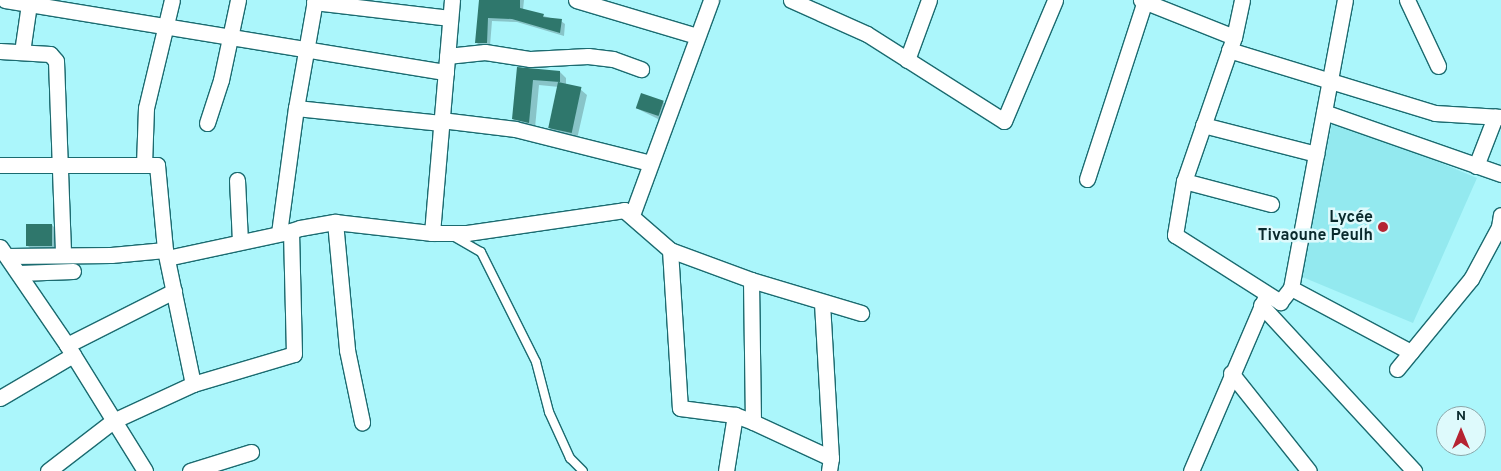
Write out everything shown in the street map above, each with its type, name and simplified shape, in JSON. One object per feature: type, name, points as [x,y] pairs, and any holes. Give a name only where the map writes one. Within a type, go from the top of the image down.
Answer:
[{"type":"street","points":[[144,165],[146,108],[168,24],[172,0]]},
{"type":"street","points":[[207,123],[238,0]]},
{"type":"street","points":[[432,233],[452,0]]},
{"type":"street","points":[[576,0],[698,36]]},
{"type":"street","points":[[632,215],[711,0]]},
{"type":"street","points":[[792,0],[866,34],[1004,121],[1055,0]]},
{"type":"street","points":[[906,60],[929,0]]},
{"type":"street","points":[[1242,0],[1232,43],[1184,181],[1174,235],[1264,300],[1414,471]]},
{"type":"street","points":[[1264,300],[1280,302],[1290,288],[1345,0]]},
{"type":"street","points":[[1407,0],[1438,66]]},
{"type":"street","points":[[49,471],[113,421],[193,384],[294,354],[285,232],[296,108],[314,1],[450,18]]},
{"type":"street","points":[[1087,179],[1144,1],[1232,43],[1330,80],[1435,113],[1498,117],[1476,166]]},
{"type":"street","points":[[22,52],[16,2],[86,7],[230,37],[446,72]]},
{"type":"street","points":[[0,51],[50,54],[56,61],[61,165],[54,260]]},
{"type":"street","points":[[447,56],[485,52],[530,59],[588,56],[613,59],[641,69]]},
{"type":"street","points":[[296,108],[523,130],[650,163]]},
{"type":"street","points":[[1324,112],[1501,174]]},
{"type":"street","points":[[1203,125],[1316,154]]},
{"type":"street","points":[[0,165],[158,165],[166,254],[193,384]]},
{"type":"street","points":[[237,180],[240,241]]},
{"type":"street","points":[[1184,181],[1271,204]]},
{"type":"street","points":[[3,252],[54,260],[166,254],[335,222],[432,233],[449,233],[613,209],[624,210],[632,215],[649,234],[670,250],[750,280],[822,303],[861,313]]},
{"type":"street","points":[[1397,369],[1471,279],[1499,227],[1501,215]]},
{"type":"street","points":[[335,222],[347,350],[362,422]]},
{"type":"street","points":[[670,250],[680,408],[735,415],[753,422],[830,464]]},
{"type":"street","points":[[3,252],[70,350],[145,471]]},
{"type":"street","points":[[19,273],[54,260],[74,271]]},
{"type":"street","points":[[750,280],[753,422]]},
{"type":"street","points":[[1290,288],[1411,352]]},
{"type":"street","points":[[0,398],[70,350],[174,291]]},
{"type":"street","points":[[1191,471],[1231,373],[1264,300]]},
{"type":"street","points":[[822,303],[830,464]]},
{"type":"street","points":[[1231,373],[1309,471]]},
{"type":"street","points":[[726,471],[735,415]]},
{"type":"street","points":[[190,471],[251,452]]},
{"type":"lane","points":[[449,233],[481,252],[536,362],[549,412],[570,458],[583,471]]},
{"type":"shaded area","name":"Lycée Tivaoune Peulh","points":[[1333,118],[1477,178],[1413,323],[1300,276]]},
{"type":"building","points":[[479,0],[520,0],[520,8],[544,14],[543,17],[562,19],[560,33],[512,19],[488,18],[487,43],[475,43]]},
{"type":"building","points":[[517,67],[560,71],[560,82],[533,80],[529,123],[512,119]]},
{"type":"building","points":[[558,82],[581,87],[572,133],[548,128]]},
{"type":"building","points":[[641,93],[664,101],[658,116],[636,108]]},
{"type":"building","points":[[26,224],[52,224],[52,246],[26,246]]},
{"type":"place","name":"Lycée Tivaoune Peulh","points":[[1383,227]]}]
